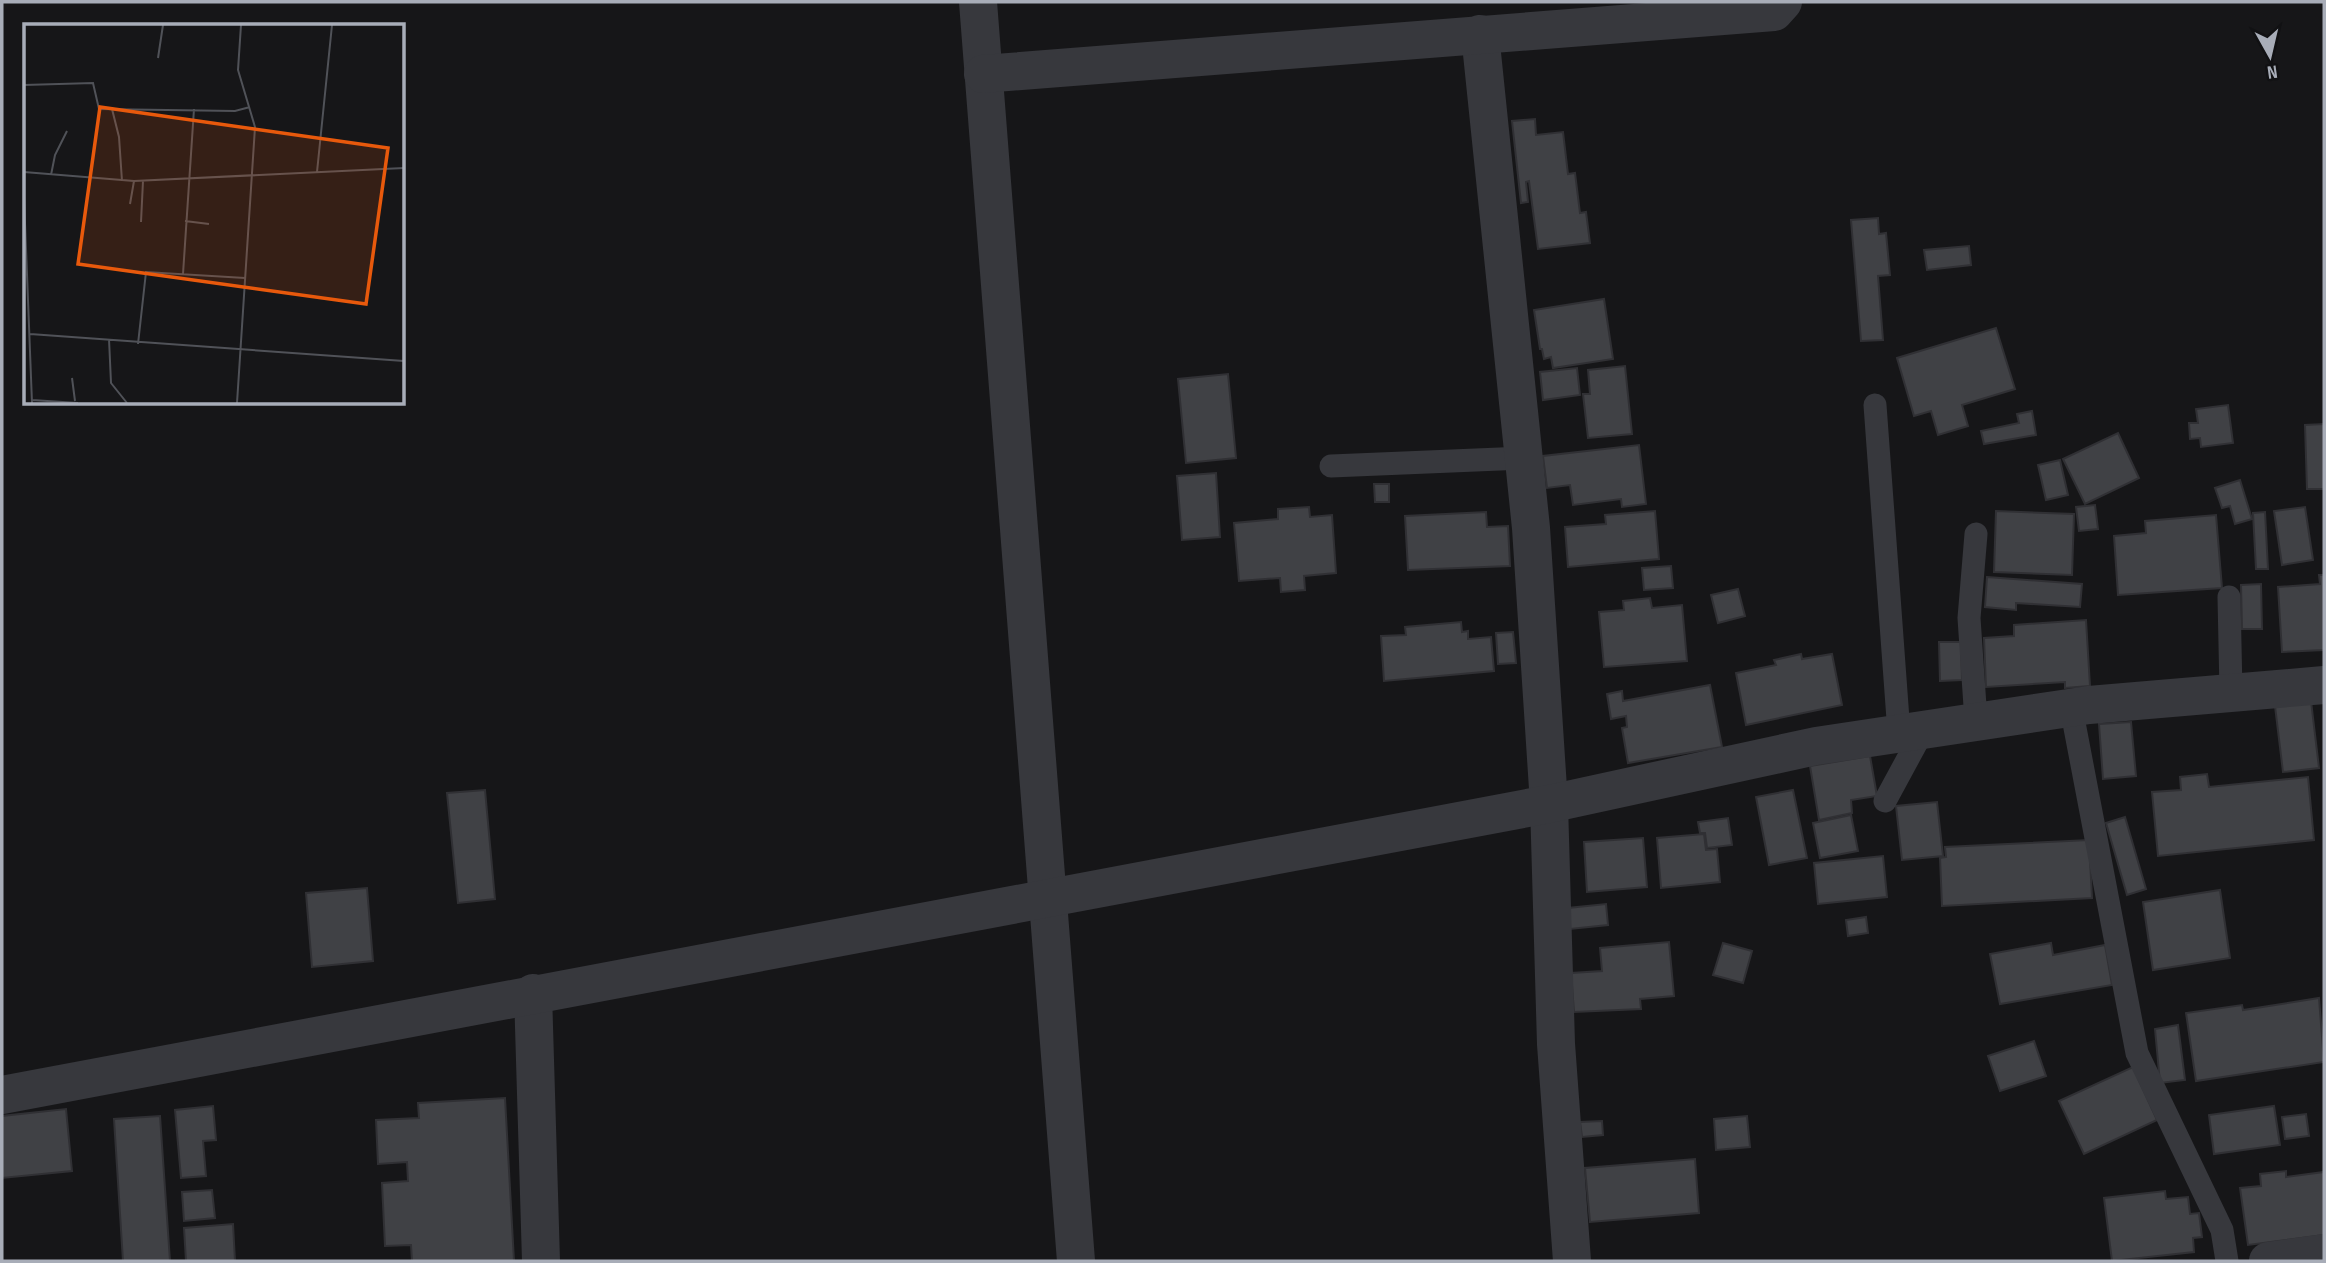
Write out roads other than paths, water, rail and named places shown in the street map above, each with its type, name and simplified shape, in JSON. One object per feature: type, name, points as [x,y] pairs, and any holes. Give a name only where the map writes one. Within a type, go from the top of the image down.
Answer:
[{"type":"street","points":[[978,2],[1076,1261]]},
{"type":"street","points":[[983,74],[1774,12],[1783,2]]},
{"type":"street","points":[[1480,34],[1524,458],[1549,804],[1556,1044],[1572,1261]]},
{"type":"street","points":[[2,1095],[1549,804],[1816,746],[2071,707],[2324,685]]},
{"type":"street","points":[[533,993],[541,1261]]},
{"type":"street","points":[[2268,1261],[2324,1253]]},
{"type":"lane","points":[[1875,405],[1911,731],[1885,801]]},
{"type":"lane","points":[[1331,466],[1524,458]]},
{"type":"lane","points":[[1976,534],[1969,618],[1976,721]]},
{"type":"lane","points":[[2229,597],[2231,692]]},
{"type":"lane","points":[[2071,707],[2137,1053],[2222,1230],[2227,1261]]}]
